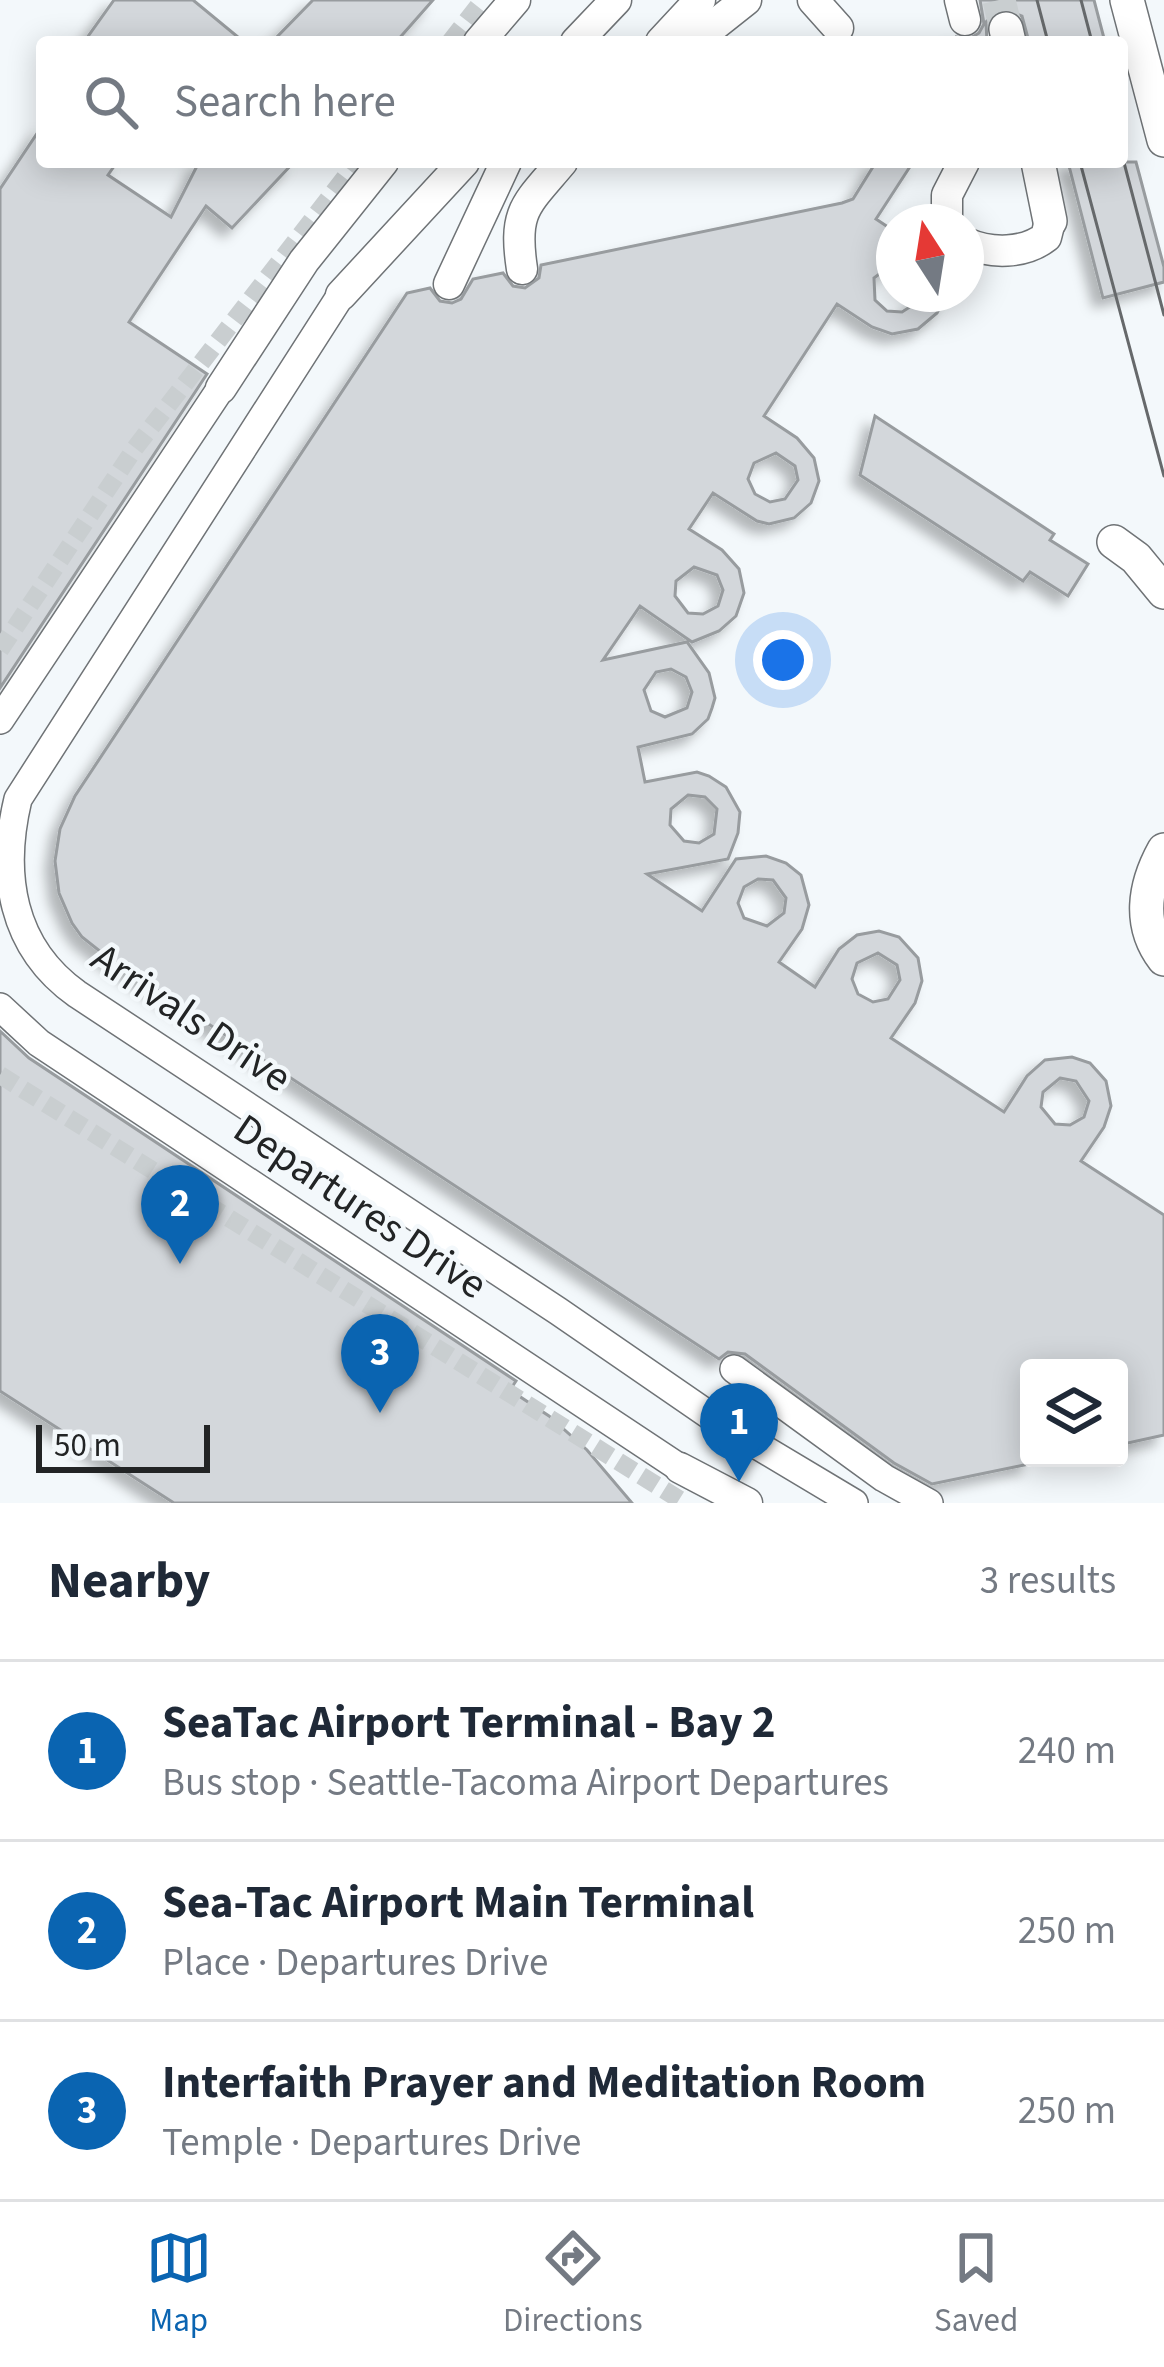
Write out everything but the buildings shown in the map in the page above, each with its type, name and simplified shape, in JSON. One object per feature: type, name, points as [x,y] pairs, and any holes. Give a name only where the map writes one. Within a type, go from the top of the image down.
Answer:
[{"type":"highway","points":[[484,36],[515,0]]},
{"type":"highway","points":[[582,36],[616,0]]},
{"type":"highway","points":[[667,36],[700,0]]},
{"type":"highway","points":[[701,36],[746,0]]},
{"type":"highway","points":[[813,0],[838,28]]},
{"type":"highway","points":[[1127,0],[1164,140]]},
{"type":"highway","points":[[221,388],[304,261],[377,168]]},
{"type":"highway","name":"Arrivals Drive","points":[[341,295],[458,168]]},
{"type":"highway","points":[[449,284],[503,168]]},
{"type":"highway","points":[[522,269],[520,218],[558,168]]},
{"type":"highway","points":[[947,204],[961,168]]},
{"type":"highway","points":[[984,249],[1034,246],[1046,237],[1050,221],[1038,168]]},
{"type":"highway","points":[[1114,542],[1136,558],[1164,592]]},
{"type":"highway","points":[[1164,850],[1146,899],[1150,935],[1164,959]]},
{"type":"highway","points":[[680,1468],[747,1503]]},
{"type":"main road","name":"Arrivals Drive","points":[[341,295],[18,799],[4,867],[22,934],[46,969],[77,994],[559,1311],[725,1426],[854,1503]]},
{"type":"main road","points":[[0,720],[221,388]]},
{"type":"main road","name":"Departures Drive","points":[[0,1007],[39,1043],[680,1468]]},
{"type":"main road","points":[[734,1369],[884,1478],[929,1503]]},
{"type":"tunnel","points":[[455,36],[483,0]]},
{"type":"tunnel","points":[[999,0],[1006,29]]},
{"type":"tunnel","points":[[0,650],[135,448],[352,168]]},
{"type":"tunnel","points":[[0,1075],[685,1503]]},
{"type":"tram line","points":[[1037,0],[1046,36]]},
{"type":"tram line","points":[[1081,0],[1090,36]]},
{"type":"tram line","points":[[1082,168],[1164,476]]},
{"type":"tram line","points":[[1125,168],[1164,315]]},
{"type":"place","name":"Sea-Tac Airport Main Terminal","points":[[180,1264]]},
{"type":"place","name":"Interfaith Prayer and Meditation Room","points":[[380,1413]]},
{"type":"place","name":"SeaTac Airport Terminal - Bay 2","points":[[739,1482]]}]
